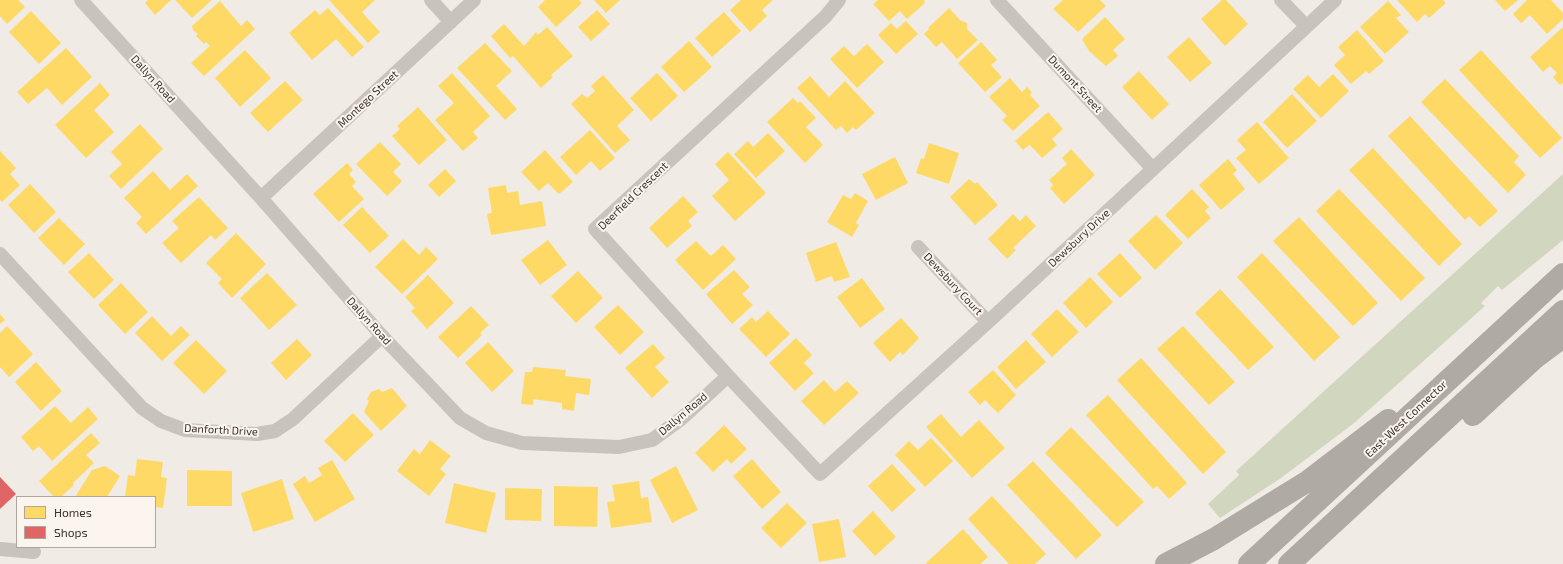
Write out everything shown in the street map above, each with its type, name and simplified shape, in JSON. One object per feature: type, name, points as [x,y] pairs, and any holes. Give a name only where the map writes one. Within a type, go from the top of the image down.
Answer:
[{"type":"highway","name":"East-West Connector","points":[[1249,564],[1563,274]]},
{"type":"highway","points":[[1289,564],[1563,311]]},
{"type":"highway","points":[[1296,564],[1359,517],[1535,358],[1563,338]]},
{"type":"highway","points":[[1166,564],[1214,539],[1308,481],[1368,434],[1464,366]]},
{"type":"street","name":"Dallyn Road","points":[[81,0],[261,198],[382,336],[460,418],[486,433],[522,444],[619,447],[652,440],[681,419],[728,376]]},
{"type":"street","points":[[431,0],[451,22]]},
{"type":"street","name":"Montego Street","points":[[261,198],[474,0]]},
{"type":"street","name":"Deerfield Crescent","points":[[820,474],[728,376],[595,229],[825,18],[839,0]]},
{"type":"street","name":"Dumont Street","points":[[997,0],[1153,169]]},
{"type":"street","points":[[1281,0],[1306,26]]},
{"type":"street","name":"Dewsbury Drive","points":[[820,474],[988,322],[1335,0]]},
{"type":"street","name":"Dewsbury Court","points":[[918,246],[988,322]]},
{"type":"street","name":"Danforth Drive","points":[[0,254],[142,408],[161,422],[185,430],[257,434],[275,431],[293,419],[382,336]]},
{"type":"street","points":[[0,549],[34,552]]},
{"type":"green space","points":[[1563,174],[1563,240],[1502,290],[1498,286],[1481,303],[1485,306],[1353,424],[1281,478],[1220,518],[1208,504],[1239,475],[1236,471]]},
{"type":"building: Homes","points":[[0,0],[18,0],[25,7],[7,24],[0,16]]},
{"type":"building: Homes","points":[[148,0],[171,0],[155,15],[145,3]]},
{"type":"building: Homes","points":[[175,0],[212,0],[192,18]]},
{"type":"building: Homes","points":[[329,0],[375,0],[362,12],[380,32],[368,43]]},
{"type":"building: Homes","points":[[545,0],[579,0],[582,3],[556,27],[538,7]]},
{"type":"building: Homes","points":[[594,0],[620,0],[606,13]]},
{"type":"building: Homes","points":[[741,0],[773,0],[762,10],[767,16],[750,32],[730,10]]},
{"type":"building: Homes","points":[[878,0],[924,0],[925,3],[907,19],[900,11],[889,21],[873,4]]},
{"type":"building: Homes","points":[[1063,0],[1100,0],[1106,6],[1078,32],[1053,9]]},
{"type":"building: Homes","points":[[1222,0],[1226,0],[1248,24],[1225,46],[1201,19]]},
{"type":"building: Homes","points":[[1397,0],[1443,0],[1446,3],[1429,18],[1425,14],[1417,22]]},
{"type":"building: Homes","points":[[1495,0],[1518,0],[1505,11]]},
{"type":"building: Homes","points":[[1527,0],[1551,0],[1563,13],[1563,19],[1547,34],[1530,15],[1521,23],[1513,14]]},
{"type":"building: Homes","points":[[220,1],[241,26],[247,20],[255,29],[204,76],[191,63],[210,46],[206,42],[204,44],[196,36],[198,34],[193,30],[192,26]]},
{"type":"building: Homes","points":[[1388,1],[1401,15],[1396,18],[1409,32],[1385,54],[1360,27]]},
{"type":"building: Homes","points":[[328,8],[364,47],[352,57],[336,39],[312,60],[289,33],[315,10],[320,15]]},
{"type":"building: Homes","points":[[949,8],[960,20],[967,23],[967,29],[978,40],[957,59],[942,42],[936,47],[924,34],[929,29],[928,28]]},
{"type":"building: Homes","points":[[597,10],[610,24],[591,41],[578,27]]},
{"type":"building: Homes","points":[[31,11],[61,43],[39,64],[9,32]]},
{"type":"building: Homes","points":[[724,12],[741,31],[712,57],[695,38]]},
{"type":"building: Homes","points":[[1105,17],[1125,39],[1113,50],[1118,56],[1106,66],[1089,51],[1082,39]]},
{"type":"building: Homes","points":[[906,21],[918,34],[896,54],[878,35],[891,23],[897,29]]},
{"type":"building: Homes","points":[[504,24],[524,46],[536,32],[538,35],[547,27],[573,56],[551,75],[553,77],[541,88],[513,56],[510,58],[491,36]]},
{"type":"building: Homes","points":[[1563,27],[1563,83],[1560,85],[1553,77],[1557,73],[1550,66],[1543,72],[1530,57]]},
{"type":"building: Homes","points":[[1357,30],[1384,61],[1369,74],[1366,71],[1351,84],[1334,65],[1345,55],[1338,47]]},
{"type":"building: Homes","points":[[1189,37],[1212,63],[1190,82],[1167,57]]},
{"type":"building: Homes","points":[[689,41],[712,67],[684,92],[661,67]]},
{"type":"building: Homes","points":[[981,42],[997,60],[991,65],[1002,77],[985,92],[958,63]]},
{"type":"building: Homes","points":[[485,43],[512,71],[496,86],[517,109],[505,120],[457,68]]},
{"type":"building: Homes","points":[[867,44],[884,62],[857,88],[830,59],[844,46],[854,56]]},
{"type":"building: Homes","points":[[66,48],[92,77],[62,105],[47,88],[28,104],[17,92]]},
{"type":"building: Homes","points":[[245,50],[271,78],[240,107],[215,78]]},
{"type":"building: Homes","points":[[1481,50],[1562,138],[1540,158],[1459,70]]},
{"type":"building: Homes","points":[[1139,71],[1169,104],[1152,120],[1122,87]]},
{"type":"building: Homes","points":[[452,73],[490,116],[473,132],[478,138],[463,151],[435,120],[454,103],[438,86]]},
{"type":"building: Homes","points":[[657,73],[678,96],[651,121],[630,98]]},
{"type":"building: Homes","points":[[1333,74],[1349,91],[1321,118],[1293,89],[1308,75],[1319,87]]},
{"type":"building: Homes","points":[[603,75],[634,110],[617,126],[630,140],[615,153],[571,104],[582,94],[587,98],[595,91],[591,86]]},
{"type":"building: Homes","points":[[810,76],[829,97],[845,81],[875,113],[856,130],[853,127],[847,133],[841,126],[836,130],[797,88]]},
{"type":"building: Homes","points":[[1010,78],[1022,92],[1027,87],[1032,92],[1030,95],[1040,106],[1013,131],[1002,120],[1007,116],[989,97]]},
{"type":"building: Homes","points":[[1445,79],[1519,156],[1514,162],[1526,175],[1508,193],[1421,102]]},
{"type":"building: Homes","points":[[285,81],[303,100],[268,132],[250,113]]},
{"type":"building: Homes","points":[[100,83],[110,95],[94,110],[114,132],[86,158],[55,125]]},
{"type":"building: Homes","points":[[1292,94],[1317,121],[1287,148],[1263,122]]},
{"type":"building: Homes","points":[[793,98],[798,103],[800,101],[816,118],[806,127],[823,145],[805,163],[767,122]]},
{"type":"building: Homes","points":[[418,107],[447,140],[419,165],[392,136],[400,129],[397,126]]},
{"type":"building: Homes","points":[[1048,112],[1063,129],[1052,139],[1057,145],[1042,158],[1030,145],[1023,150],[1015,141]]},
{"type":"building: Homes","points":[[1410,116],[1498,211],[1480,227],[1469,216],[1465,220],[1388,136]]},
{"type":"building: Homes","points":[[1257,122],[1289,158],[1259,184],[1236,158],[1246,150],[1237,140]]},
{"type":"building: Homes","points":[[140,124],[163,149],[121,189],[109,176],[122,164],[111,152]]},
{"type":"building: Homes","points":[[590,130],[615,158],[600,171],[591,161],[576,175],[560,157]]},
{"type":"building: Homes","points":[[768,133],[785,151],[756,178],[734,154],[748,141],[753,147]]},
{"type":"building: Homes","points":[[380,142],[401,164],[393,172],[402,181],[387,196],[356,164]]},
{"type":"building: Homes","points":[[929,143],[959,153],[949,184],[916,173],[921,158],[924,159]]},
{"type":"building: Homes","points":[[1373,148],[1462,244],[1439,266],[1349,170]]},
{"type":"building: Homes","points":[[1071,149],[1095,175],[1064,204],[1050,188],[1053,185],[1049,180],[1067,164],[1062,158]]},
{"type":"building: Homes","points":[[545,150],[573,182],[559,194],[548,183],[539,191],[521,172]]},
{"type":"building: Homes","points":[[0,151],[16,168],[10,174],[20,185],[2,202],[0,200]]},
{"type":"building: Homes","points":[[728,152],[766,193],[735,221],[712,196],[729,180],[715,164]]},
{"type":"building: Homes","points":[[895,157],[908,183],[876,200],[862,174]]},
{"type":"building: Homes","points":[[1228,159],[1237,170],[1233,174],[1245,189],[1221,210],[1199,185]]},
{"type":"building: Homes","points":[[347,163],[353,170],[349,174],[356,182],[352,186],[364,199],[339,222],[313,194]]},
{"type":"building: Homes","points":[[445,169],[456,181],[439,197],[428,185]]},
{"type":"building: Homes","points":[[153,171],[170,190],[187,174],[198,186],[146,234],[136,223],[142,217],[124,198]]},
{"type":"building: Homes","points":[[969,179],[975,184],[977,182],[998,205],[975,225],[950,197]]},
{"type":"building: Homes","points":[[30,184],[56,212],[34,233],[8,205]]},
{"type":"building: Homes","points":[[506,185],[507,193],[518,191],[520,205],[542,201],[546,226],[491,235],[487,214],[492,213],[488,188]]},
{"type":"building: Homes","points":[[1192,189],[1209,207],[1205,211],[1211,218],[1188,239],[1165,215]]},
{"type":"building: Homes","points":[[1339,189],[1425,278],[1401,301],[1316,211]]},
{"type":"building: Homes","points":[[855,193],[868,201],[856,223],[859,225],[852,237],[827,222],[843,195],[851,199]]},
{"type":"building: Homes","points":[[683,196],[698,212],[688,221],[692,226],[667,248],[649,228]]},
{"type":"building: Homes","points":[[199,197],[228,228],[215,240],[211,235],[181,263],[162,243],[179,228],[172,221]]},
{"type":"building: Homes","points":[[362,207],[389,236],[370,253],[343,225]]},
{"type":"building: Homes","points":[[1013,214],[1020,221],[1026,215],[1036,226],[1013,248],[1016,250],[1007,259],[988,239]]},
{"type":"building: Homes","points":[[1156,215],[1183,243],[1155,270],[1128,241]]},
{"type":"building: Homes","points":[[1299,217],[1378,303],[1353,326],[1273,241]]},
{"type":"building: Homes","points":[[59,218],[85,244],[64,265],[38,238]]},
{"type":"building: Homes","points":[[236,233],[266,264],[232,298],[218,283],[222,279],[206,263]]},
{"type":"building: Homes","points":[[403,239],[419,255],[426,247],[438,259],[402,294],[375,267]]},
{"type":"building: Homes","points":[[548,240],[567,265],[540,285],[521,260]]},
{"type":"building: Homes","points":[[696,241],[711,256],[723,245],[736,259],[703,290],[675,260]]},
{"type":"building: Homes","points":[[836,242],[850,277],[834,282],[832,276],[816,282],[806,253]]},
{"type":"building: Homes","points":[[89,253],[114,280],[94,299],[68,272]]},
{"type":"building: Homes","points":[[1120,253],[1142,278],[1120,298],[1097,274]]},
{"type":"building: Homes","points":[[1262,253],[1340,337],[1314,361],[1237,277]]},
{"type":"building: Homes","points":[[734,270],[750,287],[742,294],[753,305],[732,324],[706,294]]},
{"type":"building: Homes","points":[[578,271],[603,298],[576,323],[551,296]]},
{"type":"building: Homes","points":[[267,273],[297,305],[269,330],[240,298]]},
{"type":"building: Homes","points":[[428,275],[454,303],[427,329],[411,311],[415,308],[405,297]]},
{"type":"building: Homes","points":[[1090,277],[1113,302],[1086,328],[1063,303]]},
{"type":"building: Homes","points":[[862,278],[885,309],[860,328],[837,297]]},
{"type":"building: Homes","points":[[121,283],[148,312],[125,334],[98,305]]},
{"type":"building: Homes","points":[[1220,289],[1274,347],[1248,370],[1195,313]]},
{"type":"building: Homes","points":[[618,305],[644,332],[620,355],[594,327]]},
{"type":"building: Homes","points":[[471,306],[489,325],[480,333],[482,335],[458,358],[438,337]]},
{"type":"building: Homes","points":[[1057,309],[1079,332],[1052,357],[1031,334]]},
{"type":"building: Homes","points":[[768,311],[790,334],[766,357],[739,329],[752,317],[756,322]]},
{"type":"building: Homes","points":[[0,314],[5,320],[0,324]]},
{"type":"building: Homes","points":[[152,316],[171,336],[181,326],[190,335],[162,361],[135,333]]},
{"type":"building: Homes","points":[[901,318],[919,338],[903,355],[900,352],[890,362],[873,343]]},
{"type":"building: Homes","points":[[7,326],[33,354],[9,377],[0,367],[0,333]]},
{"type":"building: Homes","points":[[1183,326],[1235,382],[1209,405],[1157,349]]},
{"type":"building: Homes","points":[[796,338],[812,355],[804,363],[814,373],[795,391],[769,363]]},
{"type":"building: Homes","points":[[297,339],[312,355],[286,380],[271,363]]},
{"type":"building: Homes","points":[[196,340],[227,371],[204,394],[173,363]]},
{"type":"building: Homes","points":[[1026,340],[1046,362],[1016,389],[997,367]]},
{"type":"building: Homes","points":[[488,342],[514,371],[492,392],[465,363]]},
{"type":"building: Homes","points":[[653,344],[665,358],[655,367],[669,382],[652,398],[625,368]]},
{"type":"building: Homes","points":[[1141,358],[1226,452],[1203,474],[1117,380]]},
{"type":"building: Homes","points":[[36,362],[62,391],[41,411],[15,382]]},
{"type":"building: Homes","points":[[533,367],[566,370],[565,376],[591,379],[589,395],[576,393],[574,411],[562,409],[562,403],[533,399],[533,405],[521,404],[525,372],[532,372]]},
{"type":"building: Homes","points":[[993,370],[1016,395],[998,413],[985,400],[980,405],[968,392]]},
{"type":"building: Homes","points":[[824,380],[835,392],[847,381],[859,393],[824,425],[801,401]]},
{"type":"building: Homes","points":[[392,388],[407,406],[381,431],[364,412],[369,401],[367,399],[371,392],[379,389],[382,392]]},
{"type":"building: Homes","points":[[1108,395],[1187,483],[1169,499],[1157,486],[1153,489],[1086,415]]},
{"type":"building: Homes","points":[[55,406],[71,423],[88,407],[98,419],[52,461],[39,446],[33,451],[21,437]]},
{"type":"building: Homes","points":[[353,413],[374,435],[345,462],[324,441]]},
{"type":"building: Homes","points":[[941,414],[961,437],[979,420],[1005,448],[972,478],[926,427]]},
{"type":"building: Homes","points":[[724,425],[747,449],[731,464],[727,459],[713,472],[695,453]]},
{"type":"building: Homes","points":[[1071,427],[1144,502],[1117,527],[1045,453]]},
{"type":"building: Homes","points":[[91,433],[100,443],[86,455],[94,463],[62,496],[53,496],[39,481]]},
{"type":"building: Homes","points":[[931,438],[953,461],[925,487],[895,455],[909,441],[918,450]]},
{"type":"building: Homes","points":[[430,440],[451,456],[440,469],[446,474],[429,496],[397,471],[414,449],[420,454]]},
{"type":"building: Homes","points":[[137,459],[163,462],[161,477],[167,478],[163,508],[156,507],[156,496],[125,496],[128,475],[135,476]]},
{"type":"building: Homes","points":[[752,459],[781,492],[762,509],[733,476]]},
{"type":"building: Homes","points":[[332,460],[355,499],[315,522],[293,484],[305,476],[309,483],[322,475],[318,468]]},
{"type":"building: Homes","points":[[1033,461],[1102,535],[1076,559],[1007,485]]},
{"type":"building: Homes","points":[[892,464],[916,490],[892,512],[868,486]]},
{"type":"building: Homes","points":[[105,466],[120,476],[108,496],[76,496],[92,470]]},
{"type":"building: Homes","points":[[676,466],[698,510],[672,523],[650,480]]},
{"type":"building: Homes","points":[[187,470],[232,471],[232,506],[187,506]]},
{"type":"building: Homes","points":[[282,479],[294,519],[253,532],[241,493]]},
{"type":"building: Homes","points":[[639,481],[641,498],[648,497],[652,522],[611,528],[607,502],[615,501],[612,485]]},
{"type":"building: Homes","points":[[454,483],[496,493],[486,533],[445,523]]},
{"type":"building: Homes","points":[[554,486],[598,487],[597,527],[554,526]]},
{"type":"building: Homes","points":[[505,488],[542,489],[541,521],[505,520]]},
{"type":"building: Homes","points":[[992,496],[1046,554],[1035,564],[1009,564],[968,519]]},
{"type":"building: Homes","points":[[787,503],[807,523],[781,548],[761,528]]},
{"type":"building: Homes","points":[[873,511],[896,537],[875,556],[852,531]]},
{"type":"building: Homes","points":[[839,519],[846,557],[819,562],[812,524]]},
{"type":"building: Homes","points":[[963,529],[988,557],[980,564],[926,563]]},
{"type":"building: Shops","points":[[0,477],[16,494],[0,509]]}]
